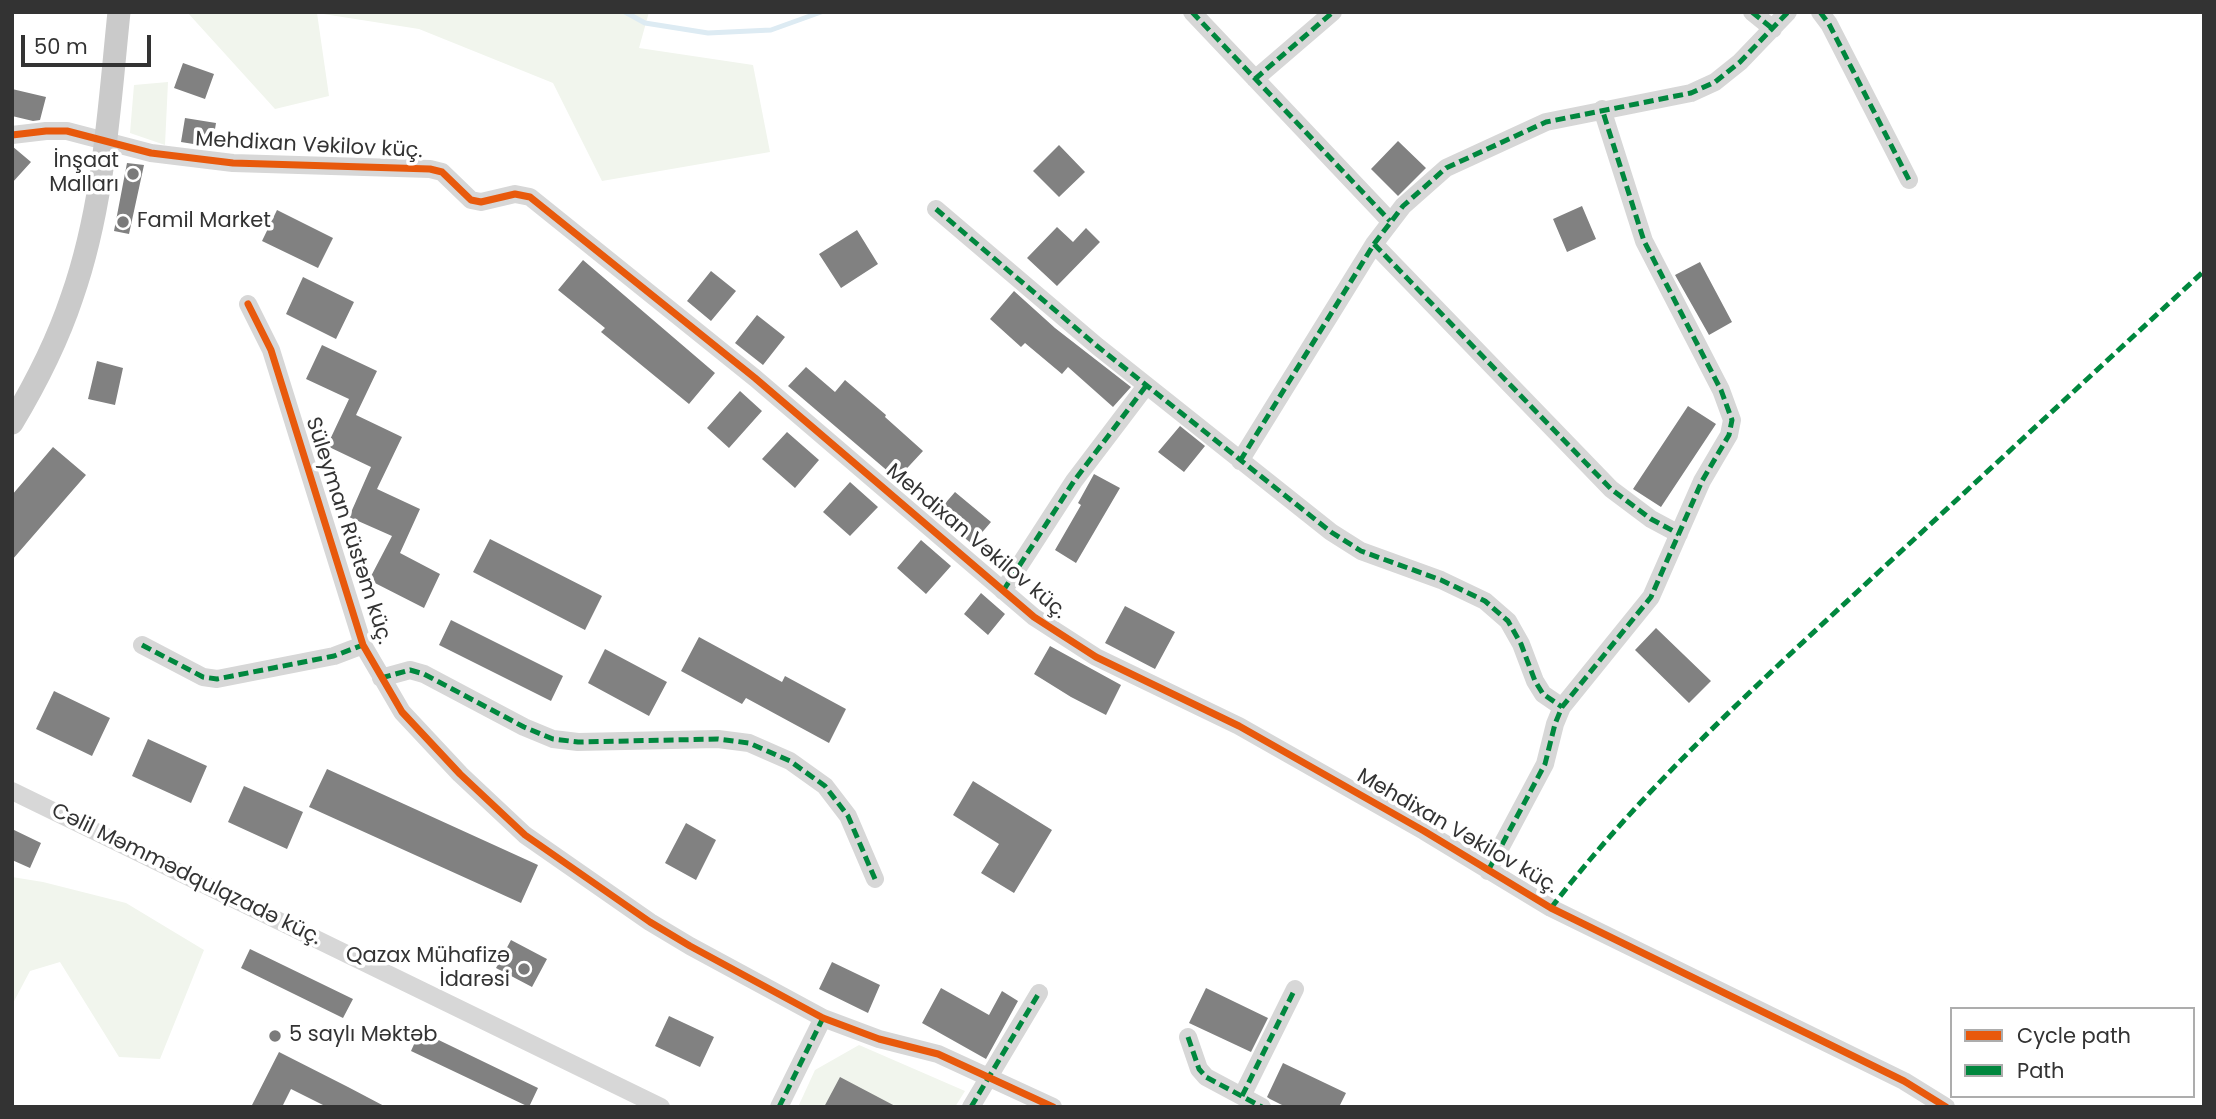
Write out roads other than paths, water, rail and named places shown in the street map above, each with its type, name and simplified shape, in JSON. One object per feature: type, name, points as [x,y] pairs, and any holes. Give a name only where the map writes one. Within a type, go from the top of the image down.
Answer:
[{"type":"main road","points":[[12,423],[37,380],[72,297],[93,220],[106,141],[119,12]]},
{"type":"street","points":[[1192,12],[1390,221]]},
{"type":"street","points":[[1255,79],[1333,12]]},
{"type":"street","points":[[1752,12],[1773,29]]},
{"type":"street","points":[[1240,461],[1390,221],[1446,168],[1546,122],[1602,109],[1665,100],[1703,88],[1716,82],[1740,62],[1788,12]]},
{"type":"street","points":[[1820,12],[1829,24],[1909,180]]},
{"type":"street","points":[[1488,871],[1545,765],[1562,707],[1651,597],[1702,481],[1729,435],[1732,420],[1721,390],[1644,241],[1602,109]]},
{"type":"street","name":"Mehdixan Vəkilov küç.","points":[[12,135],[67,131],[151,153],[233,163],[430,169],[442,172],[471,200],[481,202],[515,194],[530,197],[755,378],[1034,617],[1096,657],[1238,726],[1424,831],[1551,908],[1904,1081],[1946,1107]]},
{"type":"street","points":[[936,209],[1146,386],[1331,532],[1361,551],[1441,580],[1485,601],[1508,621],[1543,694],[1562,707]]},
{"type":"street","points":[[1374,244],[1611,489],[1651,519],[1679,534]]},
{"type":"street","name":"Süleyman Rüstəm küç.","points":[[248,304],[271,349],[363,645],[402,712],[460,774],[525,835],[650,922],[823,1018],[879,1040],[938,1054],[1053,1107]]},
{"type":"street","points":[[1003,591],[1074,481],[1146,386]]},
{"type":"street","points":[[142,645],[203,677],[217,679],[334,656],[363,645]]},
{"type":"street","points":[[381,677],[410,670],[424,674],[524,727],[553,738],[578,742],[718,739],[749,743],[790,761],[825,786],[848,816],[874,879]]},
{"type":"street","name":"Cəlil Məmmədqulqzadə küç.","points":[[12,791],[661,1107]]},
{"type":"street","points":[[1242,1096],[1295,989]]},
{"type":"street","points":[[971,1107],[1039,993]]},
{"type":"street","points":[[779,1107],[823,1018]]},
{"type":"street","points":[[1188,1037],[1199,1069],[1206,1077],[1262,1107]]},
{"type":"waterway","points":[[625,12],[645,23],[708,33],[771,30],[821,12]]},
{"type":"place","name":"İnşaat Malları","points":[[133,174]]},
{"type":"place","name":"Famil Market","points":[[123,222]]},
{"type":"place","name":"Qazax Mühafizə İdarəsi","points":[[524,969]]},
{"type":"place","name":"5 saylı Məktəb","points":[[275,1036]]}]
